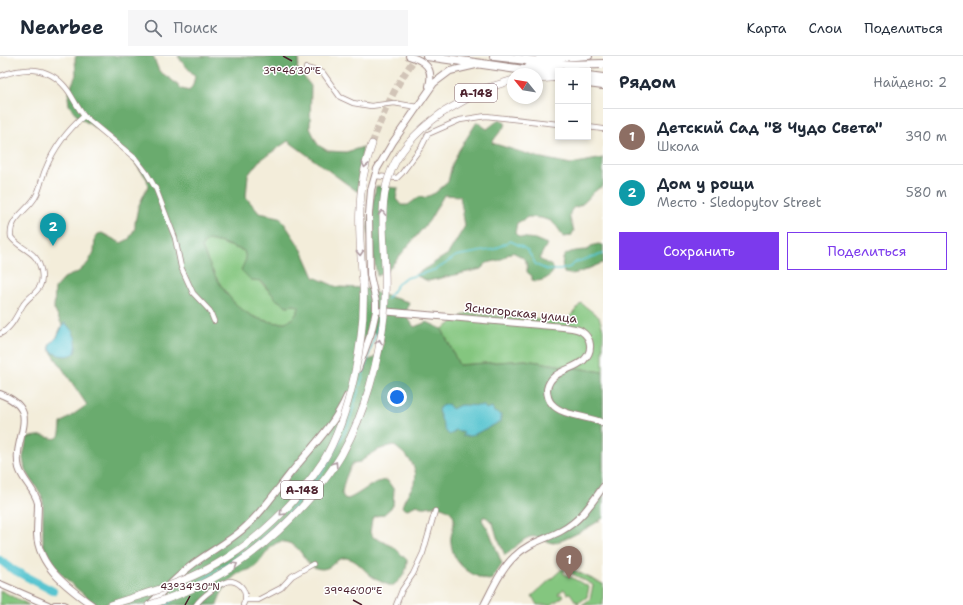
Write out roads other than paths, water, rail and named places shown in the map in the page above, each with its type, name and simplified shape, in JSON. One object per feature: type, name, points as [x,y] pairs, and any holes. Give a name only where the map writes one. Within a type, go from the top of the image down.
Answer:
[{"type":"highway","points":[[427,56],[555,76]]},
{"type":"highway","points":[[465,56],[555,76]]},
{"type":"highway","points":[[494,56],[567,65],[603,64]]},
{"type":"highway","points":[[591,76],[603,78]]},
{"type":"highway","points":[[591,83],[603,85]]},
{"type":"main road","points":[[543,78],[555,76]]},
{"type":"main road","name":"А-148","points":[[148,605],[207,582],[245,559],[264,545],[285,525],[312,495],[333,467],[343,452],[354,430],[367,393],[382,329],[385,287],[382,212],[386,186],[394,163],[407,142],[426,124],[484,89],[507,82]]},
{"type":"main road","name":"А-148","points":[[110,605],[156,591],[196,575],[216,565],[239,550],[258,536],[278,517],[300,492],[322,463],[337,430],[351,387],[361,336],[363,318],[359,203],[364,168],[372,144]]},
{"type":"street","points":[[408,56],[418,59],[427,66],[431,76],[429,88]]},
{"type":"street","points":[[539,56],[566,58],[589,56]]},
{"type":"street","points":[[148,605],[182,573],[240,532],[254,519],[294,468],[326,432],[338,413],[348,393],[371,333],[376,311],[376,302],[370,274],[369,242],[370,202],[375,176],[392,142],[429,88],[450,70],[473,65],[488,65]]},
{"type":"street","points":[[306,68],[323,73],[340,97],[353,103],[371,106],[394,103],[416,107]]},
{"type":"street","points":[[0,76],[29,69],[49,74],[60,82],[68,91],[84,116],[136,159],[146,172],[162,203],[175,238],[181,267],[193,293],[210,311],[214,321]]},
{"type":"street","points":[[0,334],[12,325],[25,302],[38,289],[42,278],[41,270],[35,256],[14,242],[11,237],[11,228],[16,219],[38,194],[46,166],[65,135],[84,116]]},
{"type":"street","points":[[375,176],[397,178],[422,146],[428,134],[460,120],[486,116],[555,124]]},
{"type":"street","points":[[591,127],[603,129]]},
{"type":"street","name":"Ясногорская улица","points":[[376,311],[563,327],[581,331],[589,341],[591,347],[589,353],[585,359],[578,364],[553,377],[548,387],[548,399],[559,410],[603,423]]},
{"type":"street","points":[[0,394],[10,397],[19,405],[23,412],[24,422],[18,459],[24,479],[37,498],[37,534],[41,554],[56,576],[92,605]]},
{"type":"street","points":[[484,605],[500,575],[516,555],[523,549],[575,522],[586,511],[603,487]]},
{"type":"street","points":[[396,605],[402,590],[410,580],[423,552],[435,511]]},
{"type":"street","points":[[196,605],[211,592],[231,581],[237,583],[243,588],[244,603],[258,600],[281,588],[292,576],[313,564]]},
{"type":"street","points":[[0,584],[48,605]]},
{"type":"street","points":[[55,605],[64,605]]},
{"type":"water","points":[[64,323],[75,336],[76,349],[75,353],[72,355],[62,356],[55,354],[50,350],[50,344],[57,337]]},
{"type":"water","points":[[448,404],[452,409],[460,405],[484,406],[486,409],[492,407],[494,412],[501,415],[500,422],[471,436],[462,436],[464,432],[455,430],[449,435],[445,430],[438,410],[441,406]]},
{"type":"waterway","points":[[387,299],[403,279],[434,270],[456,256],[495,249],[510,241],[520,245],[526,250],[531,255],[536,265],[548,270],[560,270],[570,267],[576,262],[603,254]]},
{"type":"waterway","points":[[201,581],[252,547],[289,513],[325,468],[349,422],[378,325],[380,301],[383,300]]},
{"type":"waterway","points":[[0,560],[10,568],[53,591]]},
{"type":"waterway","points":[[166,605],[173,600]]},
{"type":"tunnel","points":[[372,144],[391,98],[409,66],[417,56]]},
{"type":"place","name":"Дом у рощи","points":[[53,246]]},
{"type":"place","name":"Детский Сад \"8 Чудо Света\"","points":[[569,579]]}]
